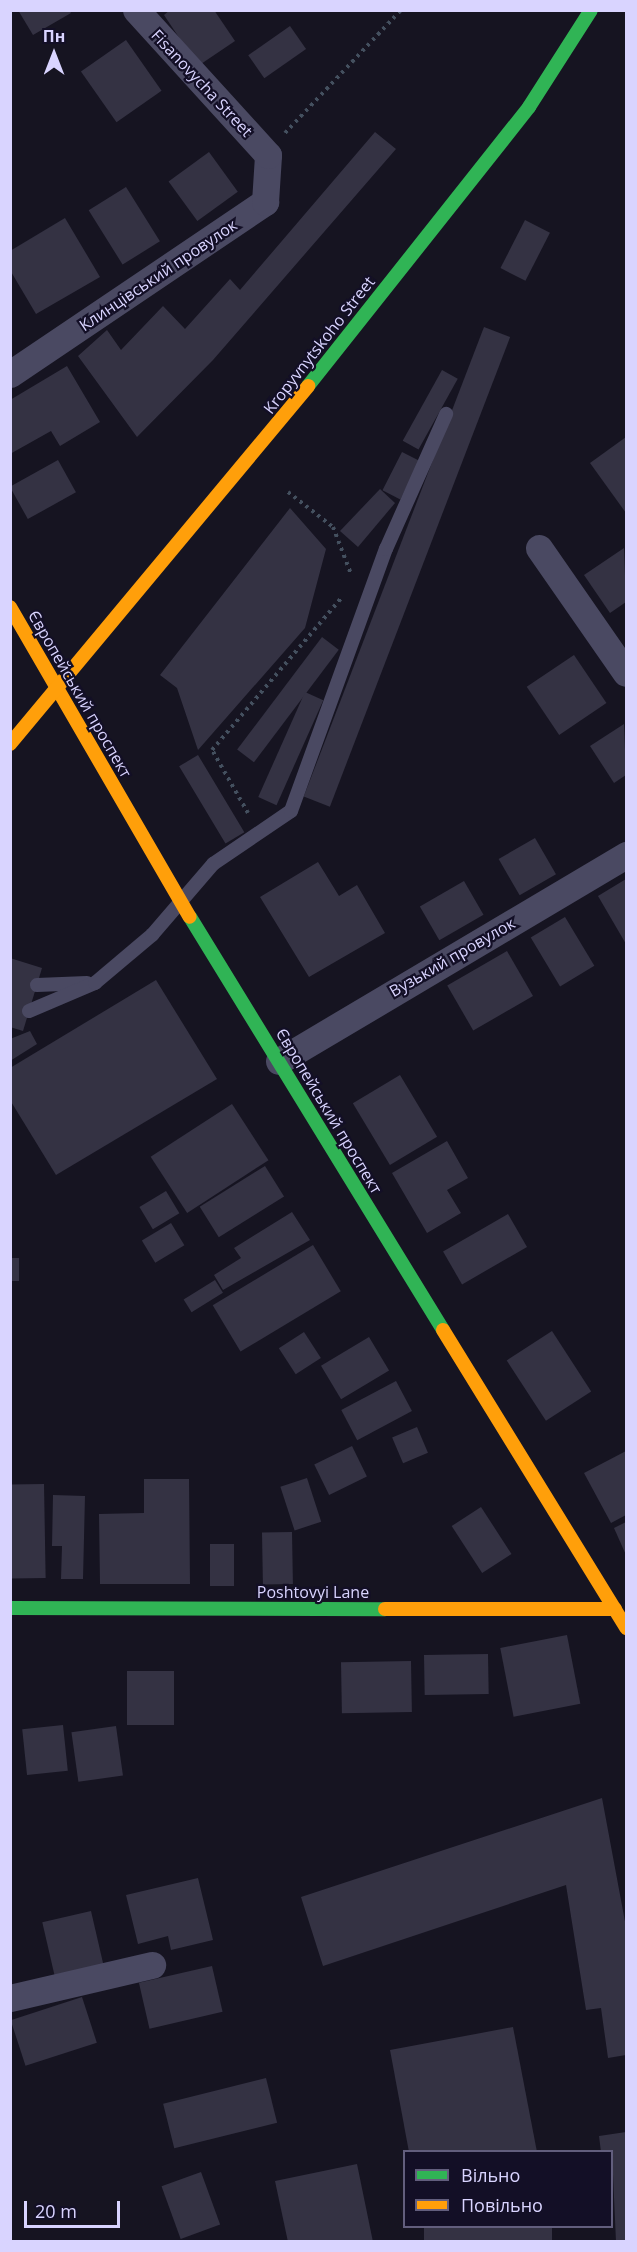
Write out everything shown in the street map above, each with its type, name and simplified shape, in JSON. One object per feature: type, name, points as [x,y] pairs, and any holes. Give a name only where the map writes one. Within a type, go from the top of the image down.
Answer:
[{"type":"main road","name":"Kropyvnytskoho Street","points":[[10,744],[249,460],[528,107],[591,10]]},
{"type":"main road","name":"Європейський проспект","points":[[10,607],[182,903],[627,1628]]},
{"type":"main road","name":"Poshtovyi Lane","points":[[10,1608],[615,1609]]},
{"type":"street","name":"Fisanovycha Street","points":[[136,10],[268,155]]},
{"type":"street","name":"Клинцівський провулок","points":[[10,374],[265,202],[268,155]]},
{"type":"street","points":[[539,548],[627,673]]},
{"type":"street","name":"Вузький провулок","points":[[279,1062],[627,855]]},
{"type":"street","points":[[10,1998],[152,1965]]},
{"type":"lane","points":[[29,1011],[95,983],[182,903],[213,864],[291,811],[386,549],[446,414]]},
{"type":"lane","points":[[37,985],[95,983]]},
{"type":"path","points":[[268,155],[329,82],[401,10]]},
{"type":"path","points":[[288,492],[333,527],[356,585]]},
{"type":"path","points":[[259,832],[212,750],[347,592]]},
{"type":"building","points":[[18,10],[69,10],[71,13],[33,35]]},
{"type":"building","points":[[170,10],[214,10],[235,41],[198,66],[164,15]]},
{"type":"building","points":[[290,26],[306,49],[264,78],[248,55]]},
{"type":"building","points":[[126,40],[162,91],[117,122],[81,72]]},
{"type":"building","points":[[375,132],[396,149],[213,360],[137,437],[78,356],[107,330],[121,350],[163,306],[185,329],[230,279],[240,290]]},
{"type":"building","points":[[209,152],[238,192],[197,221],[169,181]]},
{"type":"building","points":[[126,187],[160,241],[123,265],[89,210]]},
{"type":"building","points":[[65,218],[100,277],[36,314],[10,270],[10,251]]},
{"type":"building","points":[[525,220],[550,233],[525,281],[500,268]]},
{"type":"building","points":[[484,327],[510,337],[330,807],[304,797]]},
{"type":"building","points":[[67,366],[100,422],[60,446],[51,431],[10,454],[10,400]]},
{"type":"building","points":[[442,370],[458,379],[418,450],[403,441]]},
{"type":"building","points":[[626,437],[626,513],[590,463]]},
{"type":"building","points":[[402,452],[420,461],[400,499],[382,490]]},
{"type":"building","points":[[58,460],[76,492],[28,519],[10,487]]},
{"type":"building","points":[[380,489],[395,503],[358,547],[340,531]]},
{"type":"building","points":[[290,508],[326,549],[305,628],[198,750],[177,688],[160,675]]},
{"type":"building","points":[[624,548],[626,602],[610,613],[584,575]]},
{"type":"building","points":[[322,637],[339,650],[254,762],[237,750]]},
{"type":"building","points":[[574,655],[606,703],[559,735],[527,687]]},
{"type":"building","points":[[305,692],[323,700],[276,805],[258,797]]},
{"type":"building","points":[[624,724],[626,775],[614,783],[590,746]]},
{"type":"building","points":[[198,755],[244,832],[225,843],[179,766]]},
{"type":"building","points":[[535,838],[556,874],[520,895],[499,859]]},
{"type":"building","points":[[318,862],[339,896],[357,885],[385,933],[309,977],[260,897]]},
{"type":"building","points":[[626,879],[626,944],[598,896]]},
{"type":"building","points":[[464,881],[483,915],[439,940],[420,906]]},
{"type":"building","points":[[565,917],[594,966],[560,986],[531,938]]},
{"type":"building","points":[[507,951],[533,996],[473,1031],[447,986]]},
{"type":"building","points":[[10,958],[42,968],[23,1031],[10,1027]]},
{"type":"building","points":[[156,980],[217,1079],[56,1175],[10,1100],[10,1068]]},
{"type":"building","points":[[30,1031],[37,1044],[10,1061],[10,1039]]},
{"type":"building","points":[[400,1075],[437,1137],[390,1165],[353,1103]]},
{"type":"building","points":[[232,1104],[268,1160],[187,1213],[151,1157]]},
{"type":"building","points":[[447,1141],[468,1178],[447,1190],[461,1213],[427,1233],[392,1173]]},
{"type":"building","points":[[265,1166],[284,1197],[219,1237],[200,1207]]},
{"type":"building","points":[[166,1191],[179,1213],[153,1229],[139,1207]]},
{"type":"building","points":[[292,1212],[310,1240],[223,1290],[214,1275],[241,1258],[234,1248]]},
{"type":"building","points":[[508,1214],[527,1247],[462,1284],[443,1252]]},
{"type":"building","points":[[171,1223],[184,1245],[155,1263],[142,1241]]},
{"type":"building","points":[[313,1245],[341,1291],[241,1352],[213,1305]]},
{"type":"building","points":[[10,1258],[19,1258],[19,1281],[10,1281]]},
{"type":"building","points":[[215,1280],[223,1293],[192,1312],[184,1300]]},
{"type":"building","points":[[552,1331],[591,1391],[546,1421],[507,1360]]},
{"type":"building","points":[[304,1332],[321,1358],[296,1374],[279,1348]]},
{"type":"building","points":[[369,1337],[389,1370],[341,1399],[321,1366]]},
{"type":"building","points":[[396,1381],[412,1411],[357,1440],[341,1410]]},
{"type":"building","points":[[417,1427],[428,1453],[403,1463],[392,1438]]},
{"type":"building","points":[[352,1446],[367,1477],[329,1495],[314,1464]]},
{"type":"building","points":[[626,1451],[626,1515],[611,1523],[584,1473]]},
{"type":"building","points":[[307,1478],[321,1522],[295,1530],[280,1487]]},
{"type":"building","points":[[144,1479],[189,1479],[190,1584],[100,1584],[99,1514],[144,1513]]},
{"type":"building","points":[[44,1484],[46,1578],[12,1579],[10,1485]]},
{"type":"building","points":[[53,1495],[85,1496],[83,1579],[61,1579],[62,1546],[52,1546]]},
{"type":"building","points":[[481,1507],[511,1554],[482,1573],[452,1526]]},
{"type":"building","points":[[626,1522],[626,1555],[614,1528]]},
{"type":"building","points":[[292,1532],[293,1584],[263,1585],[262,1533]]},
{"type":"building","points":[[210,1544],[234,1544],[234,1586],[210,1586]]},
{"type":"building","points":[[567,1635],[580,1704],[514,1717],[500,1648]]},
{"type":"building","points":[[488,1654],[489,1694],[425,1695],[424,1655]]},
{"type":"building","points":[[411,1661],[412,1712],[342,1713],[341,1662]]},
{"type":"building","points":[[127,1671],[174,1671],[174,1725],[127,1725]]},
{"type":"building","points":[[63,1725],[68,1771],[27,1775],[22,1729]]},
{"type":"building","points":[[116,1726],[123,1776],[78,1782],[71,1732]]},
{"type":"building","points":[[602,1798],[626,1927],[626,2055],[608,2058],[601,2008],[586,2010],[566,1885],[323,1966],[301,1897]]},
{"type":"building","points":[[198,1878],[213,1940],[171,1950],[168,1936],[138,1944],[126,1895]]},
{"type":"building","points":[[91,1911],[104,1967],[55,1978],[42,1922]]},
{"type":"building","points":[[212,1966],[223,2012],[149,2029],[139,1983]]},
{"type":"building","points":[[82,1997],[97,2043],[26,2066],[11,2020]]},
{"type":"building","points":[[513,2027],[537,2150],[409,2150],[390,2050]]},
{"type":"building","points":[[266,2078],[277,2123],[174,2148],[163,2104]]},
{"type":"building","points":[[626,2132],[626,2242],[616,2242],[613,2150],[601,2150],[599,2136]]},
{"type":"building","points":[[357,2164],[373,2242],[288,2242],[275,2181]]},
{"type":"building","points":[[201,2172],[220,2225],[181,2239],[162,2186]]},
{"type":"building","points":[[424,2228],[552,2228],[552,2242],[424,2242]]},
{"type":"traffic: fast","points":[[308,386],[529,107],[591,10]]},
{"type":"traffic: fast","points":[[190,917],[443,1330]]},
{"type":"traffic: fast","points":[[10,1608],[385,1609]]},
{"type":"traffic: slow","points":[[10,744],[308,386]]},
{"type":"traffic: slow","points":[[10,607],[190,917]]},
{"type":"traffic: slow","points":[[443,1330],[626,1628]]},
{"type":"traffic: slow","points":[[385,1609],[615,1609]]}]
